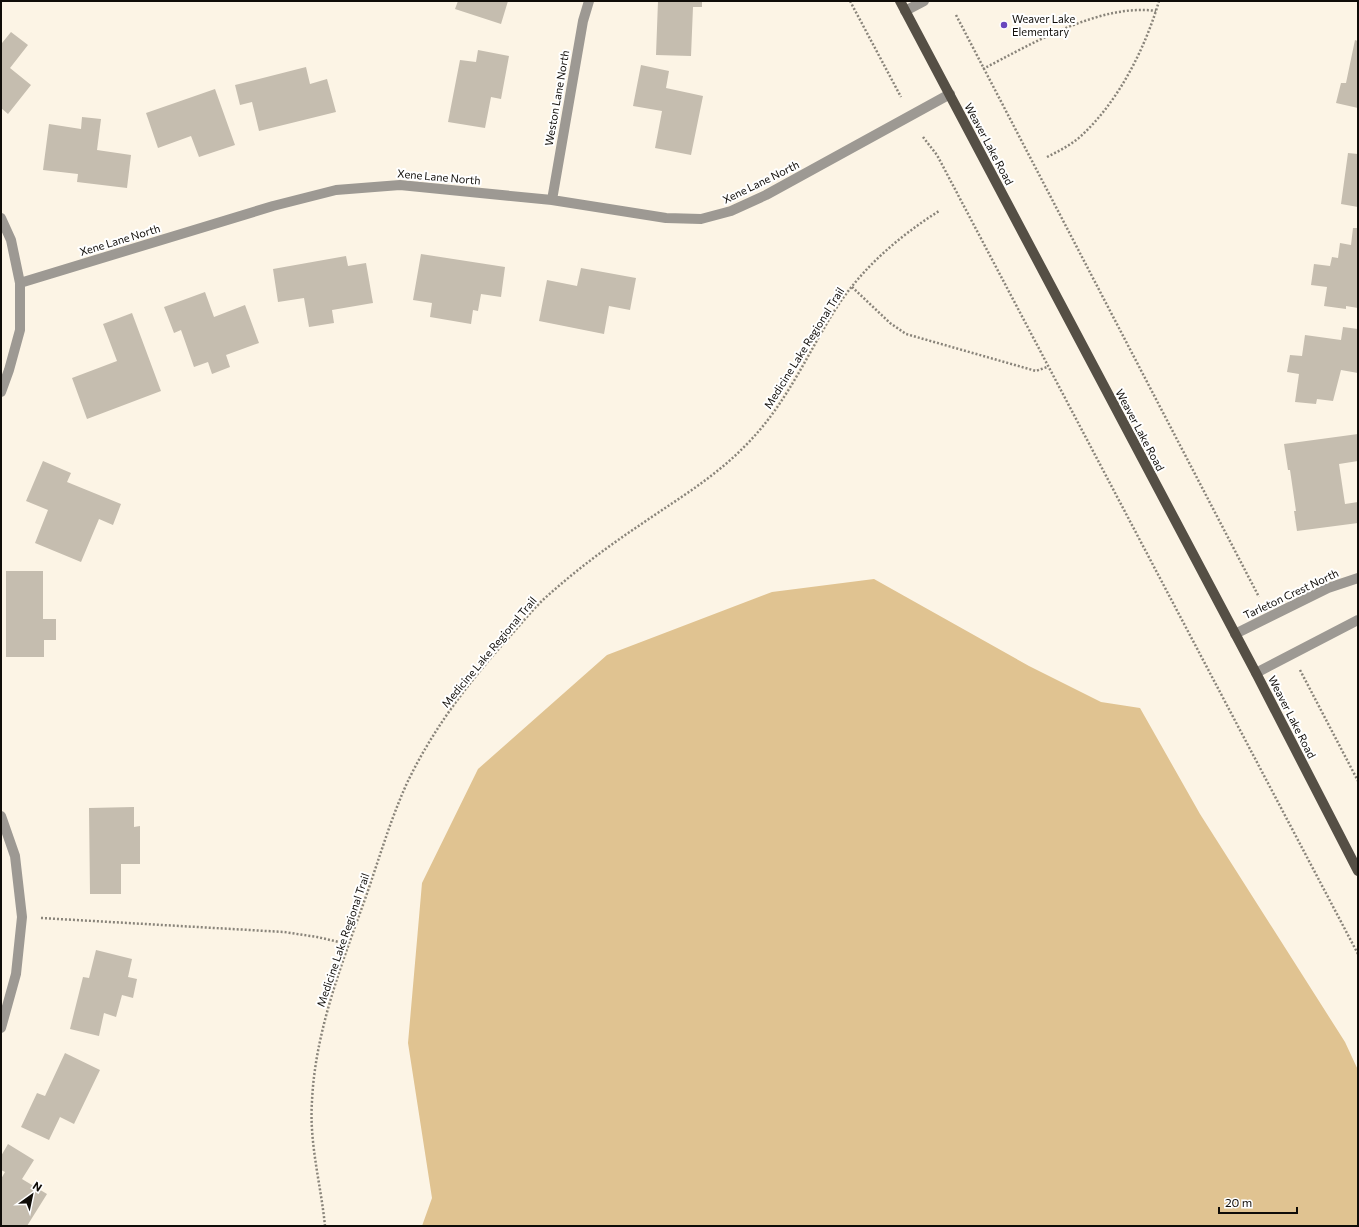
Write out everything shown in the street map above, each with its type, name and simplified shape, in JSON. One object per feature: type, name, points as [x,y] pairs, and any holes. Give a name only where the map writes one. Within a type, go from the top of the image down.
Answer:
[{"type":"main road","name":"Weaver Lake Road","points":[[900,1],[1256,673],[1358,871]]},
{"type":"street","name":"Weston Lane North","points":[[552,200],[583,21],[590,1]]},
{"type":"street","points":[[905,11],[924,1]]},
{"type":"street","name":"Xene Lane North","points":[[20,283],[273,206],[336,190],[400,185],[552,200],[666,218],[701,219],[731,211],[766,195],[950,94]]},
{"type":"street","points":[[1,218],[11,240],[20,283],[20,330],[9,370],[1,392]]},
{"type":"street","name":"Tarleton Crest North","points":[[1235,634],[1328,588],[1358,578]]},
{"type":"street","points":[[1256,673],[1358,620]]},
{"type":"street","points":[[1,816],[15,856],[22,917],[16,974],[1,1028]]},
{"type":"path","points":[[850,1],[901,98]]},
{"type":"path","points":[[1047,157],[1080,137],[1108,104],[1139,55],[1159,1]]},
{"type":"path","points":[[983,69],[1057,32],[1091,20],[1114,13],[1140,10],[1156,11]]},
{"type":"path","points":[[956,15],[1259,596]]},
{"type":"path","points":[[924,136],[937,155],[1047,367],[1358,954]]},
{"type":"path","name":"Medicine Lake Regional Trail","points":[[324,1226],[312,1129],[312,1102],[320,1037],[348,944],[368,894],[391,821],[428,743],[450,708],[488,661],[543,600],[614,543],[715,473],[747,445],[788,393],[836,310],[852,287],[899,238],[939,211]]},
{"type":"path","points":[[852,287],[890,323],[906,334],[1036,371],[1047,367]]},
{"type":"path","points":[[1298,668],[1358,781]]},
{"type":"path","points":[[22,917],[284,932],[348,944]]},
{"type":"shaded area","points":[[874,579],[1029,666],[1101,702],[1140,708],[1200,814],[1345,1042],[1358,1070],[1358,1226],[422,1226],[432,1198],[408,1043],[422,883],[478,769],[607,655],[772,592]]},
{"type":"building","points":[[458,1],[508,1],[501,24],[455,9]]},
{"type":"building","points":[[658,1],[702,1],[702,7],[693,7],[691,56],[656,55]]},
{"type":"building","points":[[11,32],[28,45],[10,68],[31,85],[8,114],[1,108],[1,42],[2,43]]},
{"type":"building","points":[[1355,40],[1358,41],[1358,108],[1336,103],[1341,83],[1346,83]]},
{"type":"building","points":[[478,50],[509,56],[501,99],[491,97],[485,128],[448,122],[460,60],[476,62]]},
{"type":"building","points":[[641,65],[669,71],[666,88],[703,96],[691,155],[655,148],[662,111],[633,106]]},
{"type":"building","points":[[306,67],[310,84],[327,79],[336,112],[259,131],[252,102],[240,105],[235,85]]},
{"type":"building","points":[[215,89],[235,145],[199,157],[191,136],[158,148],[146,113]]},
{"type":"building","points":[[82,117],[101,119],[97,150],[131,155],[127,188],[77,182],[78,174],[43,170],[49,124],[81,129]]},
{"type":"building","points":[[1348,153],[1358,154],[1358,207],[1341,204]]},
{"type":"building","points":[[1353,228],[1358,228],[1358,308],[1346,306],[1346,309],[1324,306],[1327,287],[1311,285],[1314,264],[1330,266],[1332,257],[1338,258],[1340,243],[1351,245]]},
{"type":"building","points":[[421,254],[505,267],[501,297],[481,294],[478,311],[473,310],[471,324],[430,317],[432,303],[413,300]]},
{"type":"building","points":[[346,256],[348,266],[366,263],[373,303],[332,310],[334,323],[309,327],[304,298],[278,302],[273,269]]},
{"type":"building","points":[[581,268],[636,278],[630,310],[609,306],[604,334],[539,321],[547,280],[577,286]]},
{"type":"building","points":[[205,292],[214,317],[245,305],[259,343],[226,355],[230,367],[212,374],[208,362],[194,367],[181,330],[174,333],[164,307]]},
{"type":"building","points":[[132,313],[161,391],[87,419],[72,378],[117,361],[103,324]]},
{"type":"building","points":[[1343,327],[1358,329],[1358,373],[1341,370],[1333,401],[1317,399],[1316,404],[1295,402],[1299,374],[1287,372],[1290,355],[1302,356],[1305,335],[1341,340]]},
{"type":"building","points":[[1358,434],[1358,461],[1339,464],[1345,504],[1358,502],[1358,523],[1297,531],[1294,511],[1296,511],[1290,470],[1288,470],[1284,444]]},
{"type":"building","points":[[43,461],[71,473],[67,482],[121,504],[113,525],[99,519],[81,562],[35,543],[48,510],[26,501]]},
{"type":"building","points":[[6,571],[43,571],[43,619],[56,619],[56,640],[44,640],[44,657],[6,657]]},
{"type":"building","points":[[134,807],[134,827],[140,826],[140,864],[121,864],[121,894],[90,894],[89,808]]},
{"type":"building","points":[[96,950],[132,959],[128,977],[137,979],[133,998],[122,995],[116,1017],[104,1013],[99,1036],[70,1029],[83,977],[89,978]]},
{"type":"building","points":[[65,1053],[100,1070],[74,1124],[60,1117],[49,1140],[21,1127],[37,1093],[45,1096]]},
{"type":"building","points":[[8,1144],[34,1160],[22,1179],[47,1194],[27,1226],[4,1226],[1,1224],[1,1179],[5,1172],[1,1170],[1,1156]]},
{"type":"place","name":"Weaver Lake Elementary","points":[[1004,25]]}]
